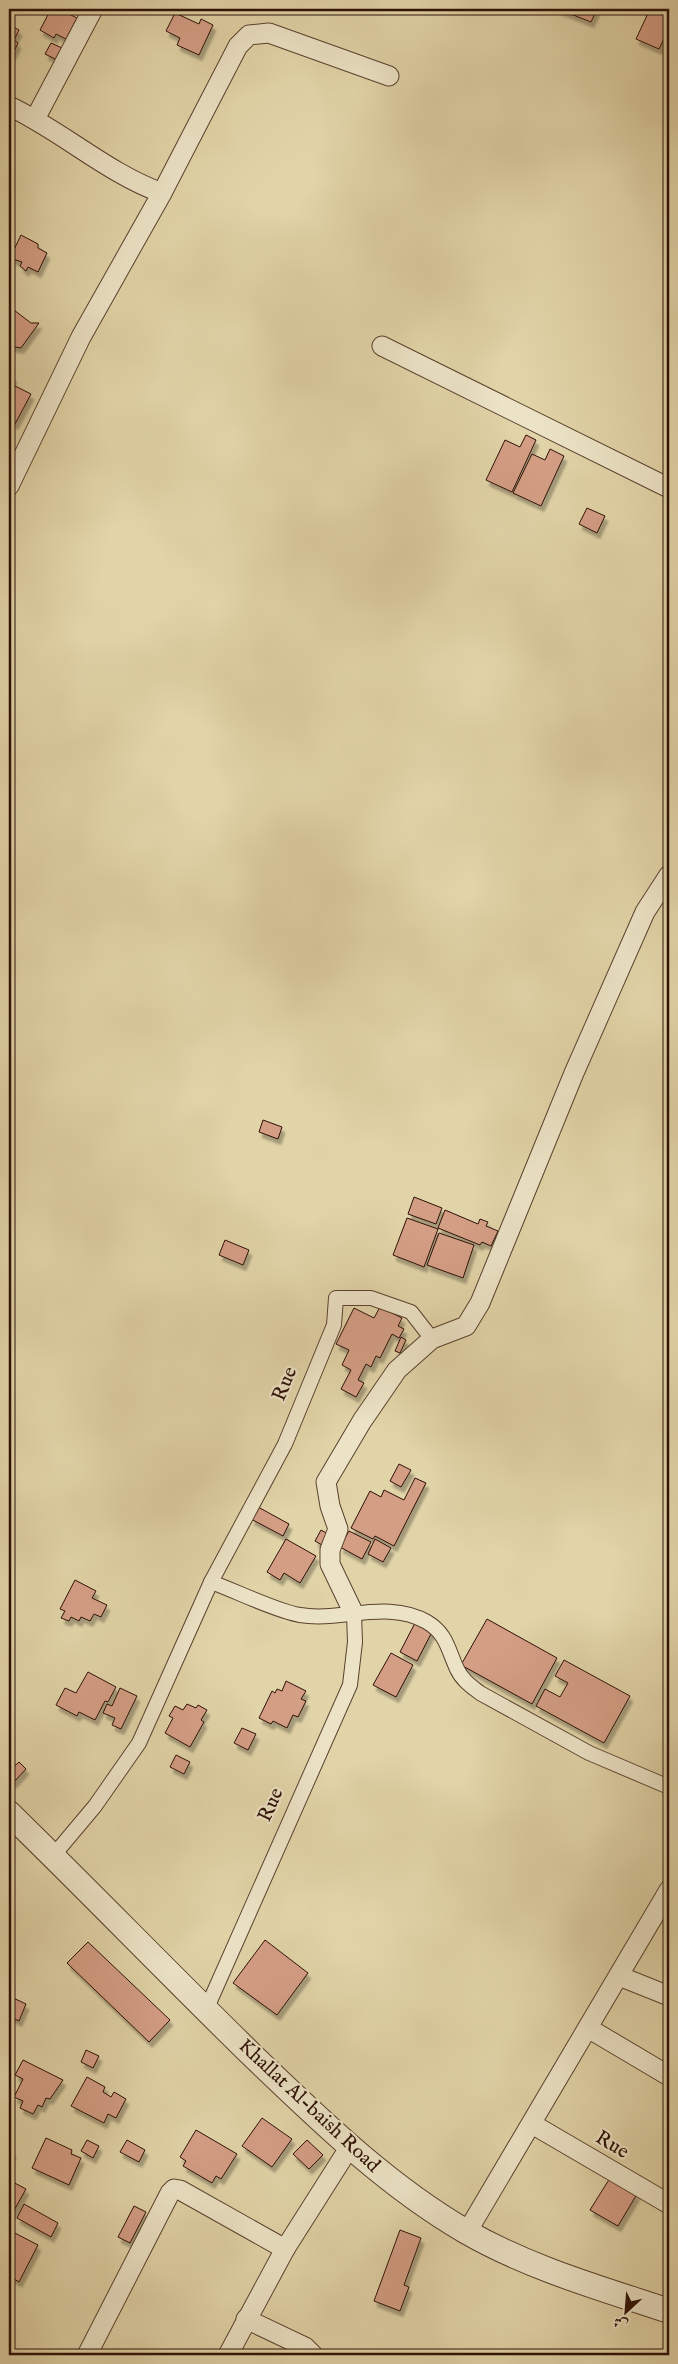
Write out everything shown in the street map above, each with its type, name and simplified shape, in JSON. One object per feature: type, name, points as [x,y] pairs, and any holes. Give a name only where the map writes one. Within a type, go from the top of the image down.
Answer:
[{"type":"street","points":[[36,119],[93,9]]},
{"type":"street","points":[[9,486],[81,337],[162,193],[219,79],[238,46],[249,35],[269,33],[389,76]]},
{"type":"street","points":[[9,106],[36,119],[99,161],[145,187],[162,193]]},
{"type":"street","points":[[382,346],[669,488]]},
{"type":"street","points":[[354,1614],[330,1564],[330,1550],[338,1530],[330,1506],[326,1482],[348,1442],[397,1370],[432,1339],[466,1326],[480,1303],[574,1073],[613,984],[645,912],[669,875]]},
{"type":"street","name":"Rue","points":[[54,1856],[95,1806],[139,1743],[211,1582],[285,1444],[334,1325],[336,1298],[370,1298],[411,1312],[432,1339]]},
{"type":"street","points":[[211,1582],[301,1616],[381,1611],[404,1614],[426,1621],[440,1631],[446,1639],[457,1669],[465,1681],[480,1693],[589,1753],[669,1786]]},
{"type":"street","name":"Rue","points":[[206,2010],[350,1685],[355,1642],[354,1614]]},
{"type":"street","name":"Khallat Al-baish Road","points":[[9,1813],[206,2010],[349,2148],[419,2202],[467,2232],[512,2255],[558,2274],[669,2311]]},
{"type":"street","points":[[467,2232],[669,1890]]},
{"type":"street","points":[[619,1976],[669,1996]]},
{"type":"street","points":[[588,2028],[669,2076]]},
{"type":"street","name":"Rue","points":[[532,2124],[669,2204]]},
{"type":"street","points":[[228,2355],[285,2249],[349,2148]]},
{"type":"street","points":[[87,2355],[170,2193],[174,2189],[180,2190],[285,2249]]},
{"type":"street","points":[[246,2319],[306,2347],[313,2355]]},
{"type":"building","points":[[51,9],[59,9],[77,18],[66,39],[56,34],[54,38],[40,30]]},
{"type":"building","points":[[558,9],[597,9],[591,22]]},
{"type":"building","points":[[650,9],[669,9],[669,28],[659,49],[636,39]]},
{"type":"building","points":[[175,13],[199,24],[201,19],[213,25],[199,55],[177,45],[180,38],[166,31]]},
{"type":"building","points":[[9,25],[19,30],[14,40],[18,43],[9,61]]},
{"type":"building","points":[[51,43],[62,48],[57,60],[45,54]]},
{"type":"building","points":[[21,235],[38,244],[38,248],[47,253],[38,272],[28,267],[26,271],[20,266],[22,262],[10,258]]},
{"type":"building","points":[[10,307],[31,323],[39,323],[21,348],[9,346]]},
{"type":"building","points":[[9,374],[14,377],[11,384],[31,394],[15,424],[9,421]]},
{"type":"building","points":[[526,435],[536,440],[512,492],[486,480],[505,440],[520,447]]},
{"type":"building","points":[[550,449],[564,456],[541,506],[513,493],[532,454],[545,460]]},
{"type":"building","points":[[587,508],[605,516],[597,533],[579,524]]},
{"type":"building","points":[[263,1120],[282,1127],[278,1139],[259,1132]]},
{"type":"building","points":[[414,1197],[442,1208],[436,1224],[408,1214]]},
{"type":"building","points":[[445,1210],[478,1224],[480,1219],[488,1222],[486,1226],[498,1231],[491,1246],[482,1242],[480,1245],[438,1228]]},
{"type":"building","points":[[407,1218],[438,1229],[424,1267],[393,1255]]},
{"type":"building","points":[[439,1233],[474,1245],[463,1278],[427,1265]]},
{"type":"building","points":[[225,1240],[249,1250],[243,1265],[219,1255]]},
{"type":"building","points":[[380,1307],[402,1318],[398,1326],[404,1329],[399,1338],[392,1334],[380,1358],[376,1356],[371,1367],[366,1364],[358,1380],[364,1383],[356,1397],[341,1389],[351,1370],[342,1365],[349,1350],[336,1344],[354,1308],[374,1318]]},
{"type":"building","points":[[401,1337],[406,1340],[400,1353],[395,1351]]},
{"type":"building","points":[[399,1464],[411,1470],[401,1487],[390,1481]]},
{"type":"building","points":[[415,1478],[426,1483],[394,1546],[375,1536],[373,1539],[351,1528],[370,1491],[381,1497],[384,1490],[404,1500]]},
{"type":"building","points":[[258,1507],[289,1524],[283,1536],[251,1519]]},
{"type":"building","points":[[321,1530],[328,1534],[322,1545],[315,1541]]},
{"type":"building","points":[[349,1531],[371,1542],[362,1559],[340,1547]]},
{"type":"building","points":[[286,1539],[316,1556],[300,1583],[284,1573],[280,1580],[267,1572]]},
{"type":"building","points":[[375,1539],[391,1548],[383,1562],[368,1554]]},
{"type":"building","points":[[75,1580],[96,1591],[92,1598],[107,1605],[101,1617],[94,1614],[90,1621],[81,1617],[79,1621],[71,1617],[69,1621],[61,1618],[65,1611],[60,1609]]},
{"type":"building","points":[[487,1619],[557,1658],[532,1704],[461,1665]]},
{"type":"building","points":[[415,1623],[432,1632],[417,1661],[400,1652]]},
{"type":"building","points":[[391,1653],[413,1665],[396,1697],[373,1685]]},
{"type":"building","points":[[564,1660],[630,1696],[604,1743],[536,1706],[545,1689],[560,1697],[568,1683],[555,1676]]},
{"type":"building","points":[[88,1672],[116,1687],[108,1702],[105,1701],[95,1720],[79,1712],[77,1716],[56,1705],[65,1688],[76,1693]]},
{"type":"building","points":[[286,1681],[306,1691],[301,1699],[306,1701],[298,1717],[293,1715],[287,1728],[273,1721],[271,1724],[259,1718],[272,1691],[275,1693],[277,1689],[282,1691]]},
{"type":"building","points":[[120,1688],[137,1696],[121,1729],[112,1725],[115,1718],[103,1713],[107,1704],[112,1706]]},
{"type":"building","points":[[187,1704],[196,1708],[198,1705],[207,1710],[201,1720],[204,1722],[190,1747],[165,1733],[173,1718],[169,1716],[175,1706],[183,1710]]},
{"type":"building","points":[[242,1728],[256,1734],[248,1750],[234,1743]]},
{"type":"building","points":[[176,1755],[190,1762],[184,1774],[170,1767]]},
{"type":"building","points":[[19,1762],[26,1769],[13,1783],[9,1778],[9,1771]]},
{"type":"building","points":[[265,1940],[308,1973],[277,2015],[233,1983]]},
{"type":"building","points":[[88,1942],[170,2020],[149,2042],[67,1963]]},
{"type":"building","points":[[9,1996],[26,2004],[19,2021],[9,2016]]},
{"type":"building","points":[[86,2050],[99,2056],[93,2068],[81,2062]]},
{"type":"building","points":[[23,2060],[63,2080],[50,2099],[46,2098],[42,2107],[38,2105],[33,2114],[20,2108],[23,2101],[14,2097],[23,2079],[15,2075]]},
{"type":"building","points":[[87,2077],[105,2087],[103,2092],[111,2097],[114,2092],[126,2099],[116,2118],[108,2114],[104,2123],[71,2106]]},
{"type":"building","points":[[262,2118],[292,2139],[272,2167],[242,2146]]},
{"type":"building","points":[[196,2130],[237,2154],[221,2179],[216,2176],[212,2183],[183,2166],[186,2161],[180,2157]]},
{"type":"building","points":[[46,2138],[72,2150],[71,2154],[81,2158],[69,2185],[32,2168]]},
{"type":"building","points":[[87,2140],[99,2146],[93,2158],[81,2151]]},
{"type":"building","points":[[127,2140],[145,2150],[139,2162],[120,2152]]},
{"type":"building","points":[[307,2140],[323,2155],[309,2169],[293,2154]]},
{"type":"building","points":[[9,2150],[13,2152],[9,2161]]},
{"type":"building","points":[[610,2178],[637,2194],[618,2226],[590,2210]]},
{"type":"building","points":[[11,2181],[26,2189],[12,2214],[9,2212],[9,2185]]},
{"type":"building","points":[[24,2204],[58,2223],[51,2237],[17,2218]]},
{"type":"building","points":[[134,2206],[146,2212],[130,2243],[118,2237]]},
{"type":"building","points":[[9,2230],[38,2245],[19,2282],[9,2276]]},
{"type":"building","points":[[400,2230],[421,2238],[404,2285],[409,2287],[400,2311],[374,2301]]}]
